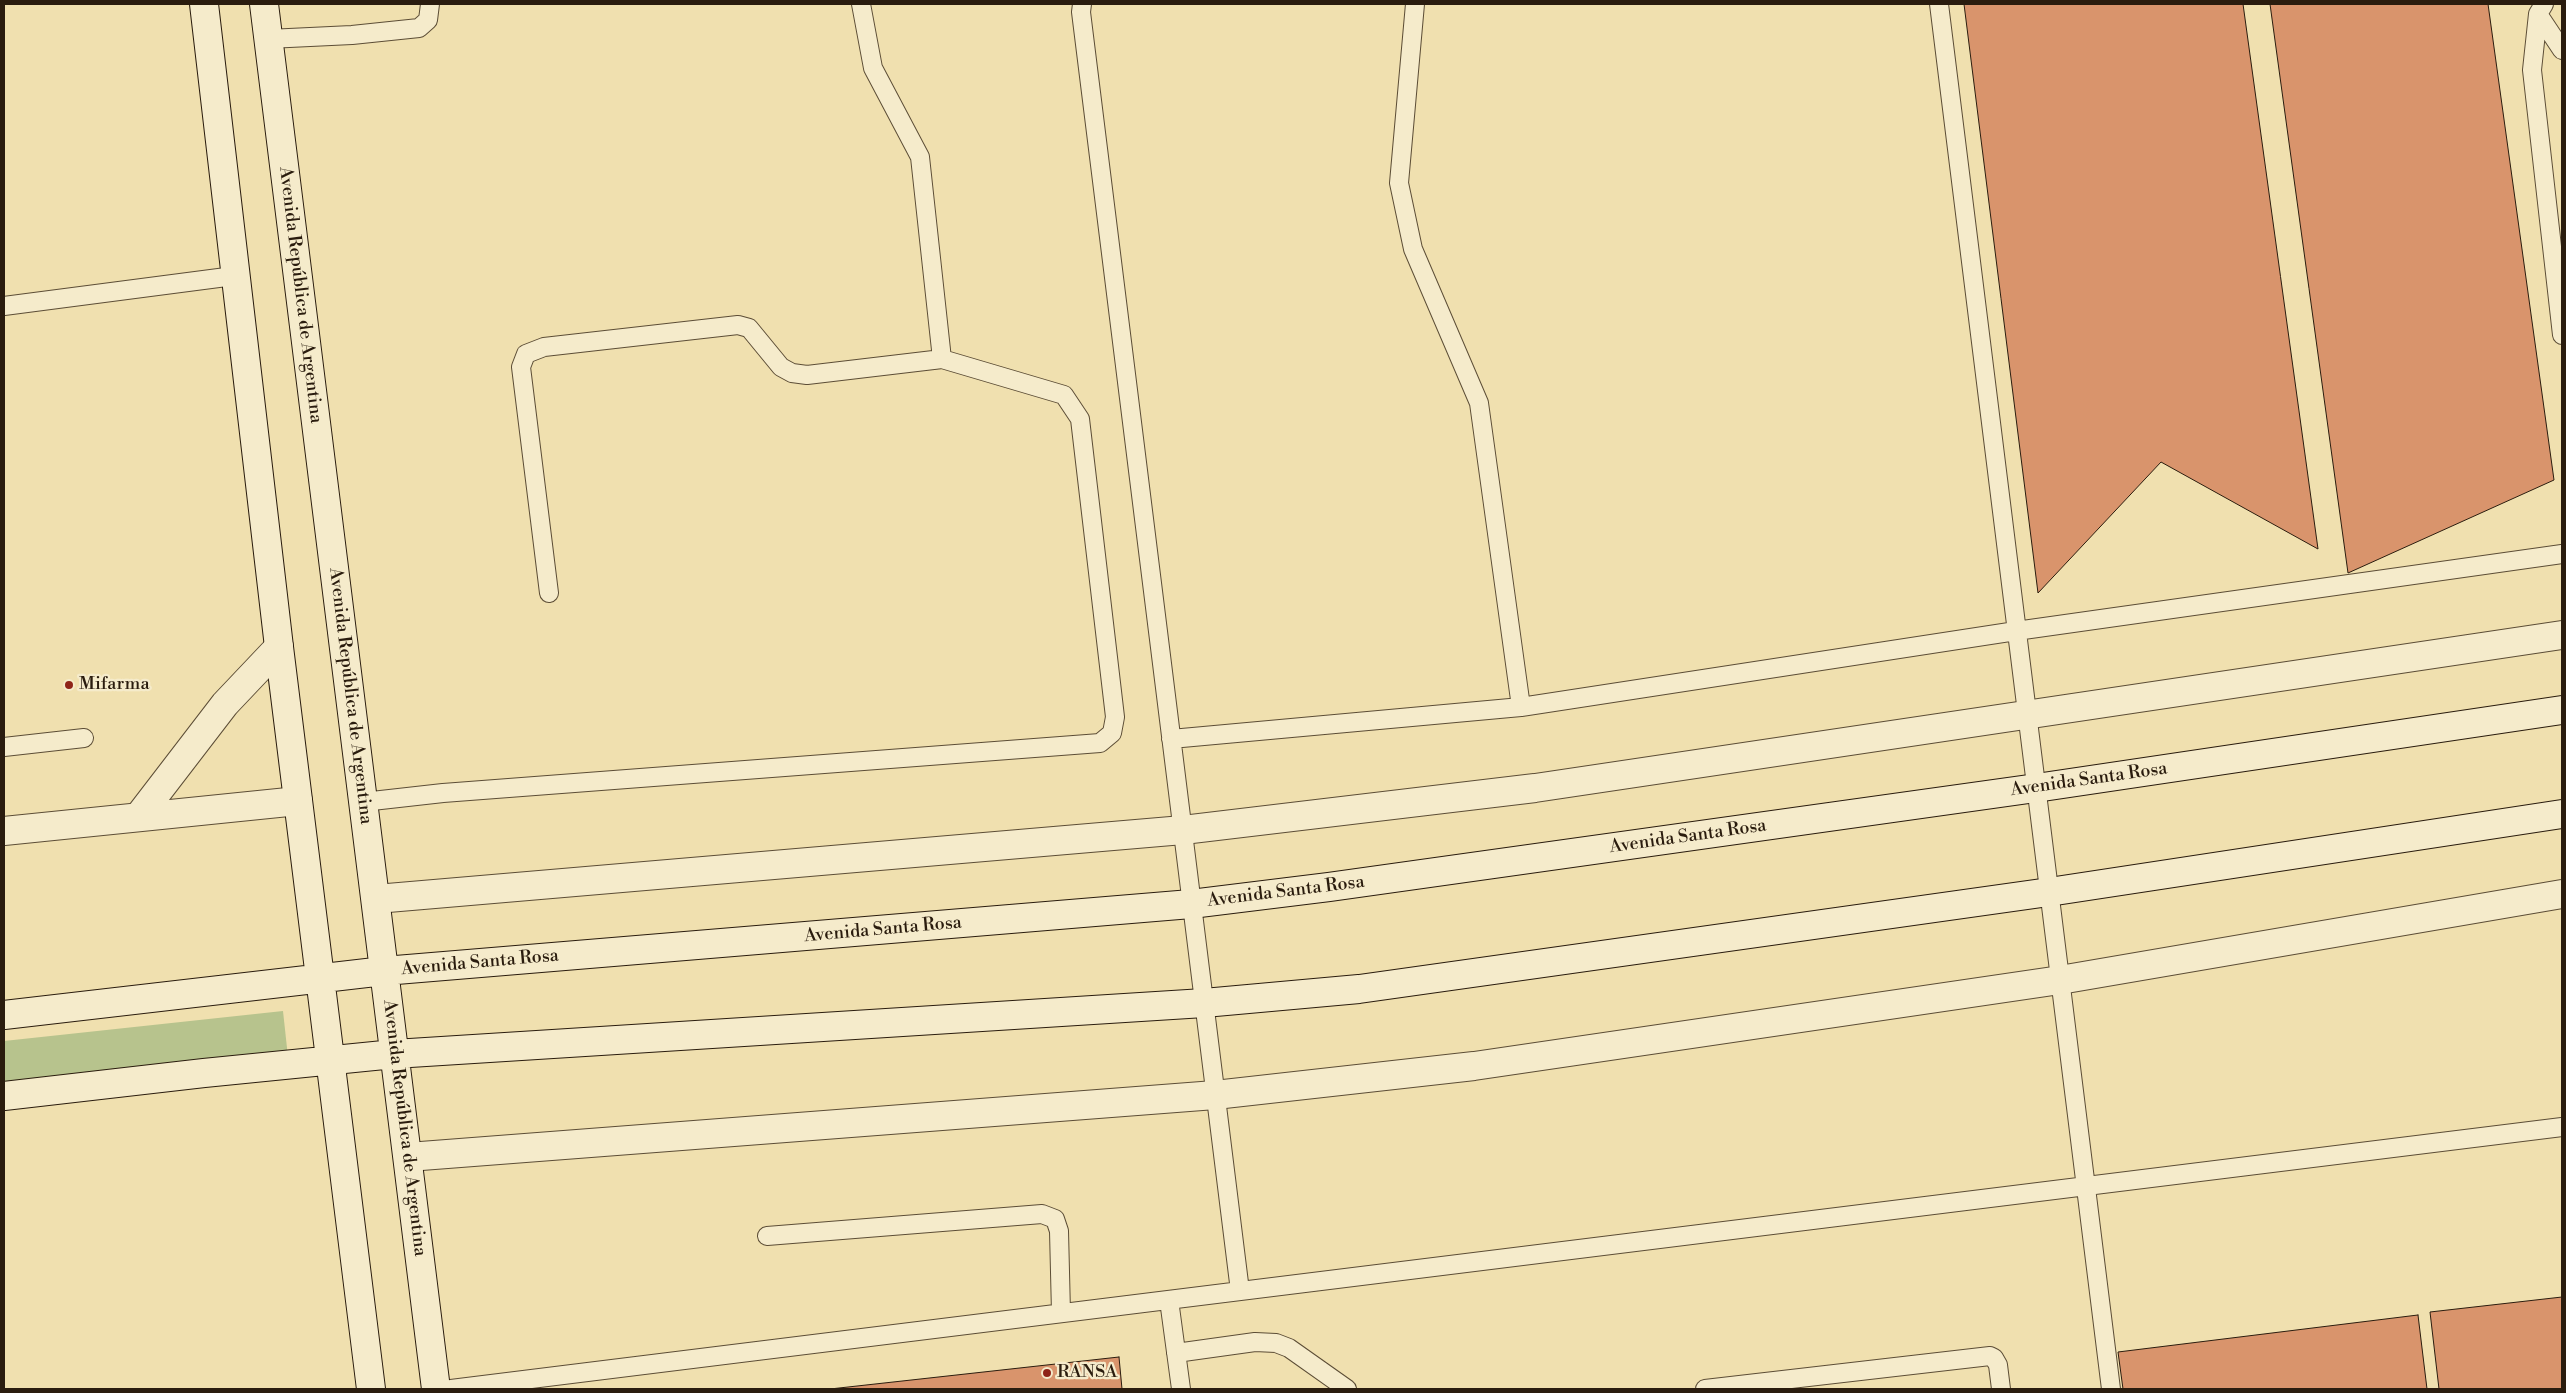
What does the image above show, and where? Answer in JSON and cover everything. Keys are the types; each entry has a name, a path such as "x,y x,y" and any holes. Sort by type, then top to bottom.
{"main road":[{"path":"204,4 234,276 371,1389"},
{"name":"Avenida República de Argentina","path":"264,4 436,1389"},
{"path":"376,899 1183,830 1535,788 2562,635"},
{"path":"139,816 226,704 279,647"},
{"name":"Avenida Santa Rosa","path":"4,1015 384,971 1192,904 1329,887 2036,788 2562,710"},
{"path":"4,831 298,800"},
{"path":"4,1096 394,1054 1204,1003 1359,988 2049,892 2562,814"},
{"path":"408,1158 1216,1095 1474,1066 2060,980 2562,894"}],"lane":[{"path":"268,39 352,35 419,28 428,20 430,4"},
{"path":"861,4 873,68 920,158 942,359"},
{"path":"1082,4 1081,12 1240,1291"},
{"path":"1415,4 1399,183 1413,249 1479,403 1521,707"},
{"path":"1939,4 2111,1389"},
{"path":"2541,9 2562,50"},
{"path":"2541,9 2532,70 2562,335"},
{"path":"4,306 234,276"},
{"path":"363,802 443,793 1100,742 1112,733 1115,717 1080,419 1064,395 942,359 807,375 792,373 780,367 749,328 738,325 544,347 526,354 521,367 549,593"},
{"path":"1171,739 1521,707 2016,631 2562,554"},
{"path":"4,747 84,738"},
{"path":"451,1389 2562,1127"},
{"path":"766,1236 1042,1214 1055,1219 1060,1231 1061,1313"},
{"path":"1169,1300 1181,1389"},
{"path":"1176,1353 1255,1342 1276,1343 1289,1348 1347,1389"},
{"path":"1705,1389 1990,1356 1994,1358 1998,1365 2000,1389"}],"green space":[{"path":"283,1011 288,1057 4,1086 4,1041"}],"building":[{"path":"1964,4 2243,4 2318,549 2161,462 2038,593"},
{"path":"2270,4 2488,4 2554,480 2348,573"},
{"path":"2562,1297 2562,1389 2439,1389 2430,1312"},
{"path":"2418,1315 2427,1389 2123,1389 2118,1352"},
{"name":"RANSA","path":"1119,1357 1122,1389 830,1389"}],"place":[{"name":"Mifarma","path":"69,685"},
{"name":"RANSA","path":"1047,1373"}]}
